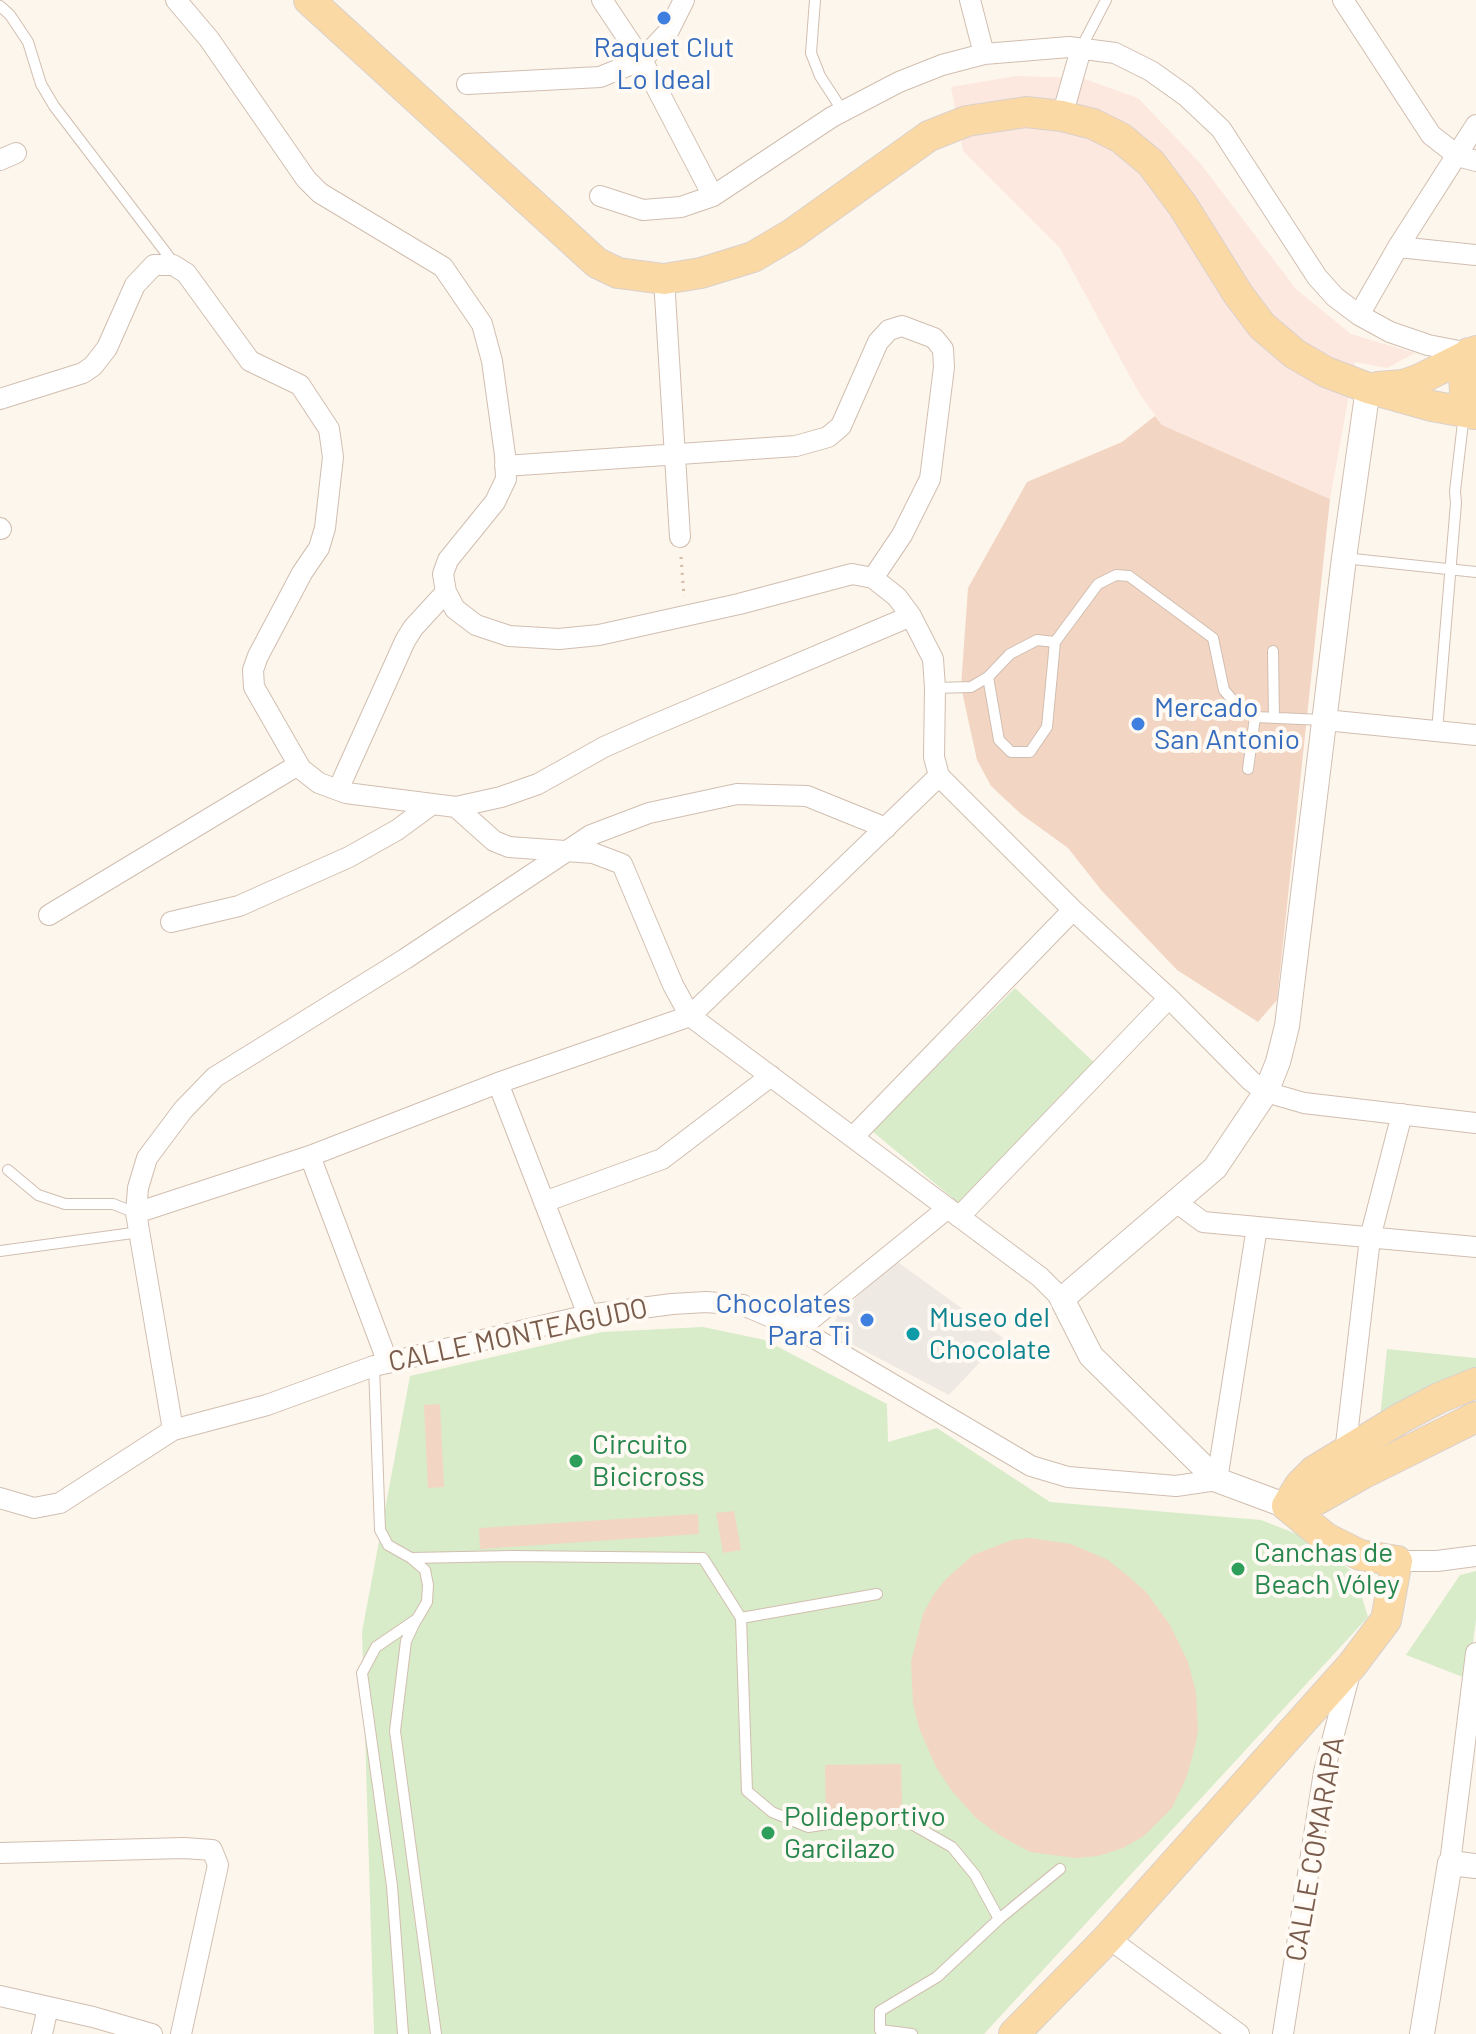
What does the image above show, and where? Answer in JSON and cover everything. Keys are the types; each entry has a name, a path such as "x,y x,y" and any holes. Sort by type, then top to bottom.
{"main road":[{"path":"309,0 597,263 618,273 664,279 701,273 753,257 792,234 929,136 967,121 1026,112 1062,116 1093,124 1121,138 1151,163 1262,326 1326,372 1368,388 1471,414 1464,374 1473,352"},
{"path":"1368,388 1403,385 1473,352"},
{"path":"1353,1464 1401,1418 1476,1383"},
{"path":"1014,2034 1108,1938 1352,1665 1386,1620 1397,1561 1360,1555 1326,1538 1287,1506 1300,1485 1314,1471 1353,1464 1476,1417"}],"street":[{"path":"176,0 209,39 306,179 320,193 443,267 455,280 482,324 489,348 506,479 495,502 448,560 443,574 446,592 455,609 476,625 509,636 559,639 599,635 685,616 852,574 873,578 897,597 911,616 933,659 934,757 939,776 1251,1081 1266,1092 1304,1103 1476,1123"},
{"path":"602,0 642,60 713,196"},
{"path":"467,84 600,77 642,60 668,32 684,0"},
{"path":"970,0 984,54"},
{"path":"1343,0 1431,135 1467,158"},
{"path":"600,196 643,210 681,207 713,196 832,117 899,82 942,65 984,54 1069,47 1115,53 1151,71 1186,96 1221,129 1317,277 1335,297 1390,332 1428,345 1473,352"},
{"path":"1062,116 1081,49"},
{"path":"1359,315 1398,247 1467,158 1476,125"},
{"path":"1398,247 1476,255"},
{"path":"0,399 83,373 93,366 107,348 135,285 154,265 173,265 186,273 250,361 300,385 329,429 333,457 331,484 319,548 302,573 253,670 254,687 298,765 319,783 338,790 456,807 501,797 538,784 604,747 911,616"},
{"path":"664,279 680,537"},
{"path":"505,466 796,446 828,437 841,426 878,342 889,330 902,326 934,338 943,349 944,367 930,479 902,535 873,578"},
{"path":"1062,1299 1215,1168 1266,1092 1278,1062 1287,1026 1368,388"},
{"path":"338,790 405,641 446,592"},
{"path":"1325,720 1476,735"},
{"path":"49,915 298,765"},
{"path":"138,1223 498,1083 690,1016 939,776"},
{"path":"173,1430 138,1223 138,1188 147,1158 183,1110 215,1077 380,975 591,835 649,813 737,794 807,796 886,828"},
{"path":"171,922 239,906 349,857 397,830 431,805"},
{"path":"456,807 494,841 509,847 593,853 622,864 673,985 690,1016 1040,1277 1062,1299 1091,1356 1217,1480 1287,1506"},
{"path":"853,1137 1073,910"},
{"path":"799,1329 954,1212 1169,998"},
{"path":"544,1202 662,1159 771,1076"},
{"path":"498,1083 588,1315"},
{"path":"1353,1464 1370,1238 1402,1114"},
{"path":"310,1156 381,1364"},
{"path":"1176,1202 1203,1222 1476,1247"},
{"path":"1217,1480 1257,1227"},
{"name":"CALLE MONTEAGUDO","path":"0,1498 34,1508 60,1503 173,1430 267,1405 381,1364 588,1315 706,1302 743,1305 799,1329 1031,1466 1068,1477 1176,1486 1217,1480"},
{"path":"1397,1561 1437,1561 1476,1556"},
{"path":"1422,2034 1450,1863 1476,1653"},
{"name":"CALLE COMARAPA","path":"1283,2034 1324,1772 1352,1665"},
{"path":"0,1853 212,1850 218,1865 181,2034"},
{"path":"1450,1863 1476,1866"},
{"path":"1108,1938 1239,2034"},
{"path":"0,1996 152,2034"},
{"path":"42,2034 48,2007"}],"lane":[{"path":"815,0 811,53 820,76 844,113"},
{"path":"1081,49 1106,0"},
{"path":"0,6 28,42 41,84 54,106 177,267"},
{"path":"1437,731 1455,491 1471,414"},
{"path":"1344,558 1476,572"},
{"path":"988,677 999,740 1011,752 1030,752 1047,727 1055,642 1098,584 1116,575 1129,576 1213,638 1224,690 1236,704 1255,717 1325,720"},
{"path":"935,688 971,687 988,677 1010,654 1023,647 1037,640 1055,642"},
{"path":"1273,651 1274,718"},
{"path":"1248,769 1255,717"},
{"path":"8,1170 38,1195 65,1204 113,1204 138,1223"},
{"path":"0,1251 138,1223"},
{"path":"381,1364 380,1530 388,1545 425,1570 428,1585 427,1602 406,1641 395,1731 436,2034"},
{"path":"411,1558 703,1558 741,1618 747,1791 772,1812 808,1827 861,1819 903,1819 952,1847 975,1875 999,1919"},
{"path":"741,1618 877,1594"},
{"path":"403,2034 392,1886 362,1673 376,1647 417,1619"},
{"path":"912,2034 880,2030 880,2011 937,1977 999,1919 1060,1869"}],"path":[{"path":"680,537 685,616"}],"shaded area":[{"path":"1016,76 1082,78 1138,98 1200,163 1296,289 1351,334 1415,353 1387,368 1355,362 1330,499 1162,425 1139,393 1060,248 963,151 951,87"},
{"name":"Chocolates Para Ti","path":"895,1260 1003,1338 949,1395 840,1338 834,1327 837,1316"}],"green space":[{"path":"1015,988 1099,1067 967,1210 872,1131"},
{"name":"Polideportivo Garcilazo","path":"703,1327 765,1340 887,1404 888,1442 937,1428 1050,1502 1261,1520 1312,1540 1355,1574 1368,1617 984,2034 374,2034 362,1632 410,1376 602,1332"},
{"path":"1387,1349 1476,1358 1476,1378 1380,1418"},
{"path":"1476,1571 1476,1620 1468,1679 1406,1655 1460,1575"}],"building":[{"name":"Mercado San Antonio","path":"1155,416 1162,425 1330,499 1277,1000 1258,1022 1177,970 1102,891 1068,848 1021,814 991,786 977,760 961,687 968,588 1027,482 1122,442"},
{"path":"440,1404 444,1487 428,1488 424,1405"},
{"path":"734,1511 741,1550 723,1553 716,1513"},
{"path":"698,1514 699,1534 480,1549 479,1528"},
{"path":"1030,1538 1071,1544 1108,1560 1146,1592 1170,1625 1188,1662 1196,1692 1198,1731 1195,1746 1187,1776 1172,1808 1144,1836 1123,1848 1098,1856 1076,1858 1030,1852 976,1818 936,1767 919,1728 913,1703 911,1662 923,1614 934,1594 973,1555 1012,1540"},
{"path":"901,1764 902,1809 862,1810 863,1828 826,1829 825,1765"}],"place":[{"name":"Raquet Clut Lo Ideal","path":"664,18"},
{"name":"Mercado San Antonio","path":"1138,724"},
{"name":"Chocolates Para Ti","path":"867,1320"},
{"name":"Museo del Chocolate","path":"913,1334"},
{"name":"Circuito Bicicross","path":"576,1461"},
{"name":"Canchas de Beach Vóley","path":"1238,1569"},
{"name":"Polideportivo Garcilazo","path":"768,1833"}]}
